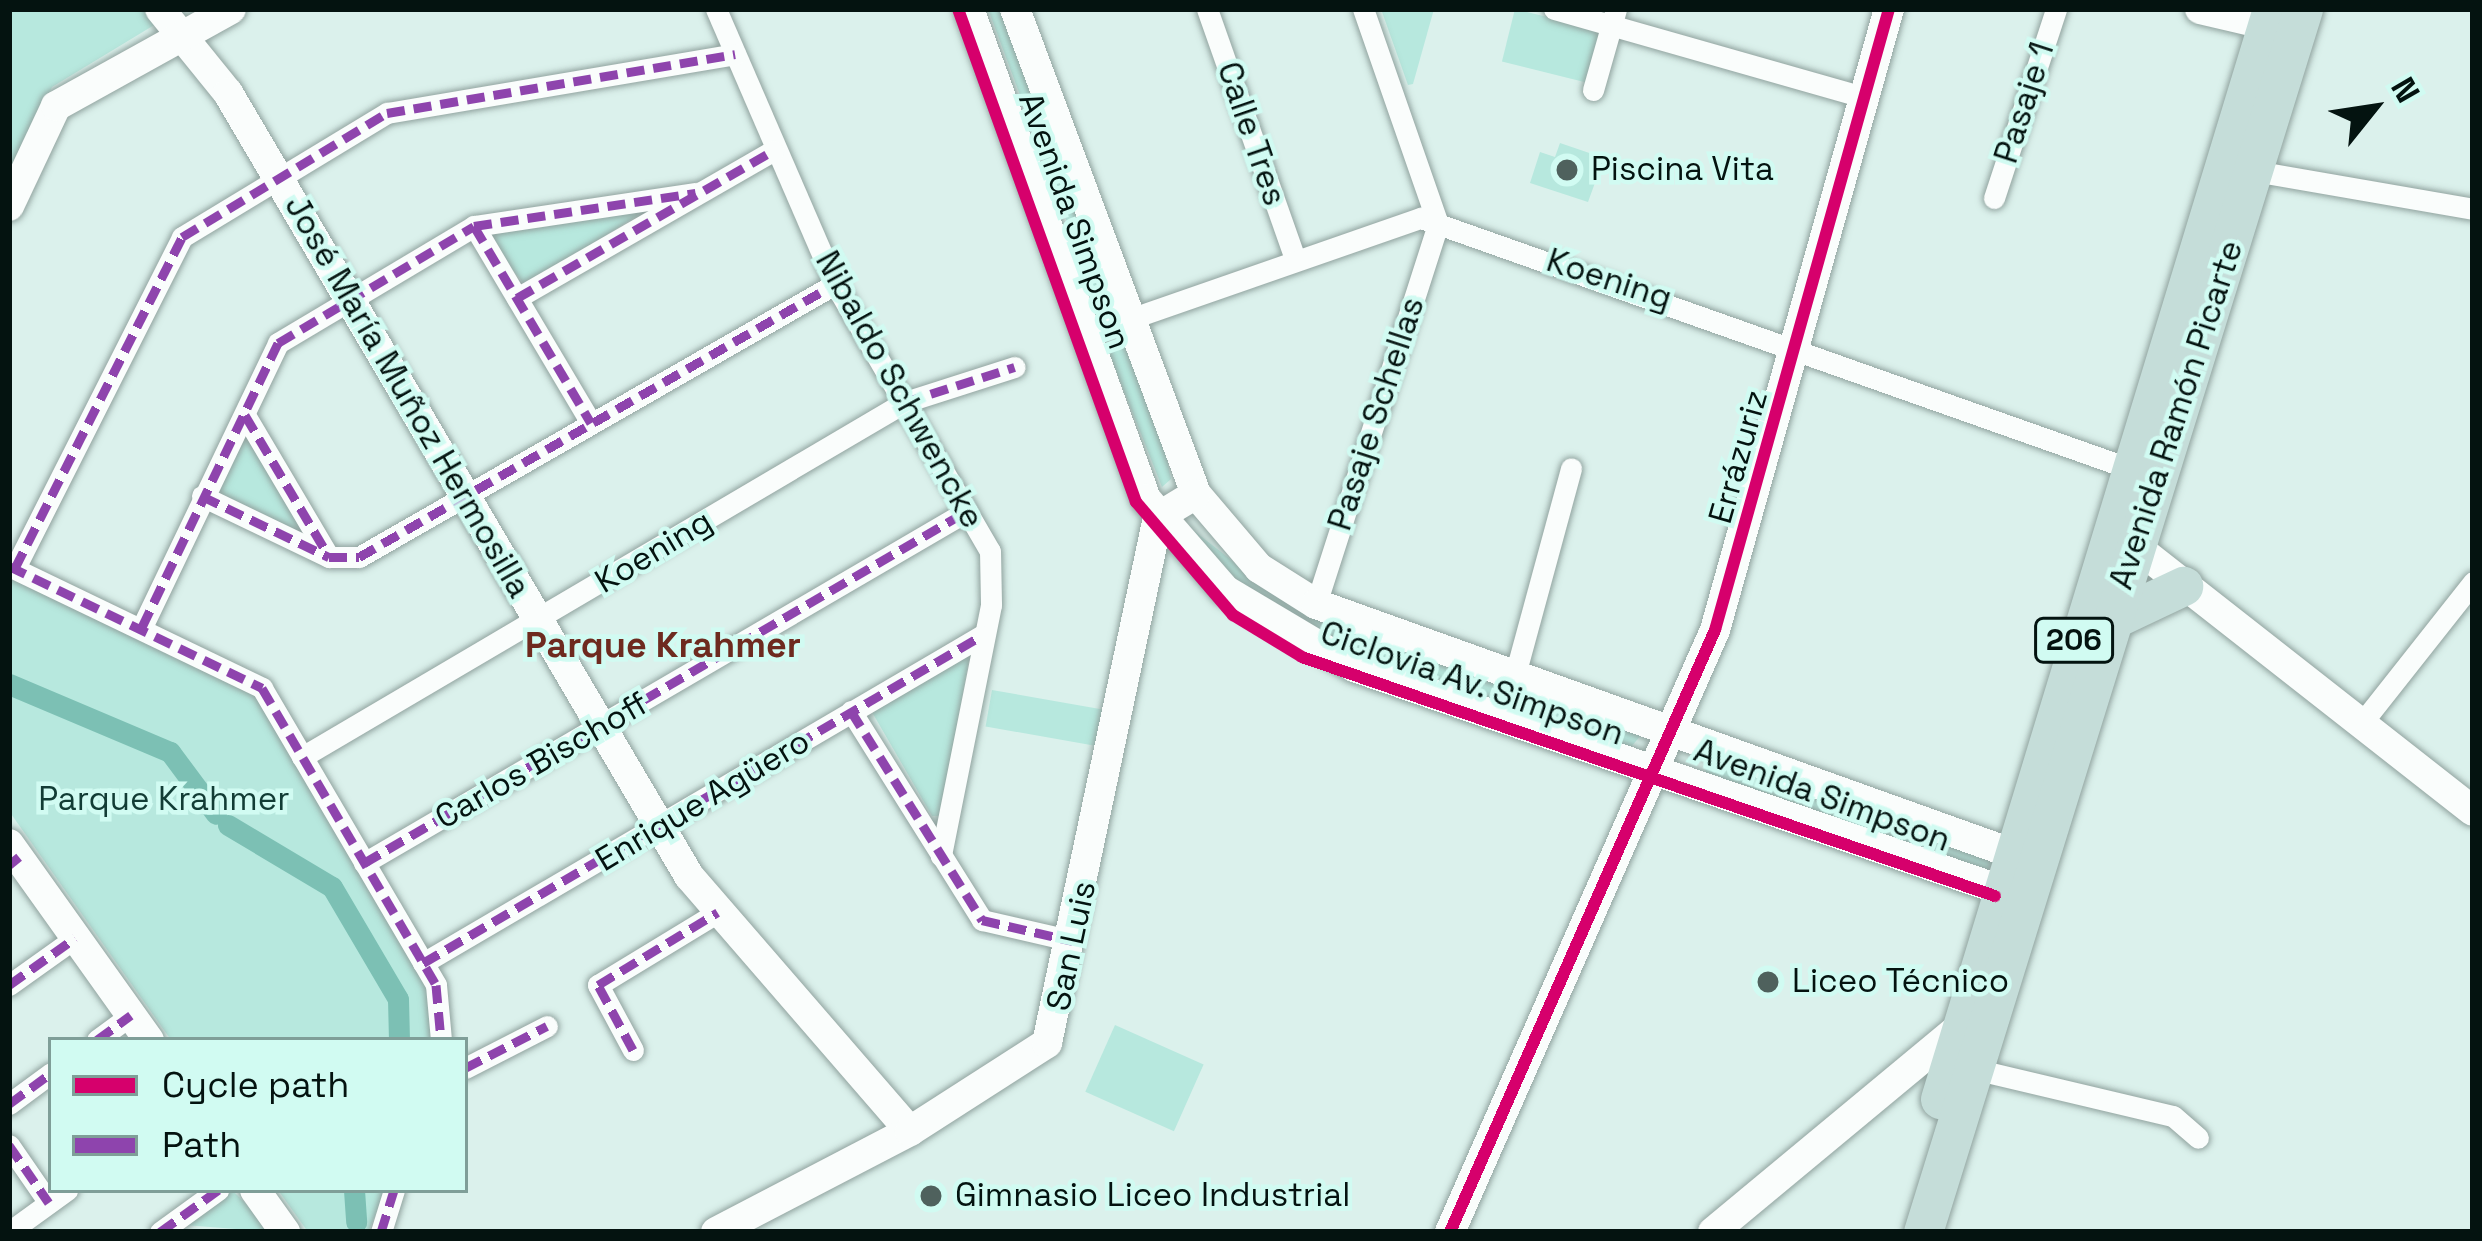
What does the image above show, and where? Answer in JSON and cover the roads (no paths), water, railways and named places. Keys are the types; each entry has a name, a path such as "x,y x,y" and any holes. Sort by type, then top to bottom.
{"highway":[{"name":"Avenida Ramón Picarte","path":"1923,1232 2024,924 2111,620 2254,171 2281,14"},
{"name":"Avenida Ramón Picarte","path":"1907,1232 2004,871 2128,468 2281,14"},
{"path":"2128,468 2135,546"},
{"path":"2111,620 2183,586"},
{"path":"2004,871 2025,877 2024,924"}],"main road":[{"name":"José María Muñoz Hermosilla","path":"160,9 278,176 660,827 718,912 910,1131"},
{"path":"9,206 56,106 231,9"},
{"name":"Avenida Simpson","path":"968,9 1158,517 1225,590 1327,656 2004,871"},
{"name":"Avenida Simpson","path":"1015,9 1196,494 1242,553 1316,604 1680,726 2004,871"},
{"name":"Errázuriz","path":"1450,1232 1680,726 1798,343 1889,9"},
{"path":"2200,9 2281,14"},
{"path":"1158,517 1196,494"},
{"name":"San Luis","path":"716,1232 910,1131 1047,1043 1073,941 1158,517"},
{"path":"2135,546 2469,804"},
{"path":"12,855 140,1028"},
{"path":"1713,1232 1960,1026"},
{"path":"257,1193 285,1232"}],"street":[{"name":"Nibaldo Schwencke","path":"716,9 773,151 835,284 967,511 994,571 941,856"},
{"name":"Calle Tres","path":"1207,9 1295,259"},
{"path":"1363,9 1438,224"},
{"path":"1554,9 1613,18 1863,97"},
{"name":"Pasaje 1","path":"1994,198 2056,9"},
{"path":"1593,90 1613,18"},
{"path":"441,1037 440,997 423,963 262,688 12,567 166,252 278,176 387,113 735,53"},
{"path":"517,298 773,151"},
{"path":"2254,171 2473,209"},
{"path":"142,627 278,343 348,297 474,226 696,193"},
{"name":"Koening","path":"1087,334 1421,218 1798,343 2128,468"},
{"name":"Pasaje Schellas","path":"1316,604 1438,224"},
{"path":"474,226 591,423"},
{"path":"202,496 329,556 359,557 835,284"},
{"name":"Koening","path":"302,757 905,402 1015,367"},
{"path":"245,416 329,556"},
{"path":"1516,671 1570,468"},
{"name":"Carlos Bischoff","path":"364,863 600,730 967,511"},
{"path":"2361,724 2473,582"},
{"name":"Enrique Agüero","path":"423,963 981,635"},
{"path":"851,712 982,920 1073,941"},
{"path":"633,1050 598,986 718,912"},
{"path":"9,985 75,938"},
{"path":"468,1066 547,1026"},
{"path":"108,1037 140,1028"},
{"path":"1974,1069 2173,1116 2198,1138"},
{"path":"9,1104 48,1075"},
{"path":"9,1145 48,1186"},
{"path":"160,1232 214,1193"},
{"path":"381,1232 393,1193"},
{"path":"9,1232 58,1197"}],"waterway":[{"path":"9,684 170,752 216,814"},
{"path":"228,825 332,887 398,999 399,1037"},
{"path":"354,1193 356,1222"}],"place":[{"name":"Piscina Vita","path":"1567,170"},
{"name":"Liceo Técnico","path":"1768,982"},
{"name":"Gimnasio Liceo Industrial","path":"931,1196"}],"district":[{"name":"Parque Krahmer","path":"663,646"}]}
